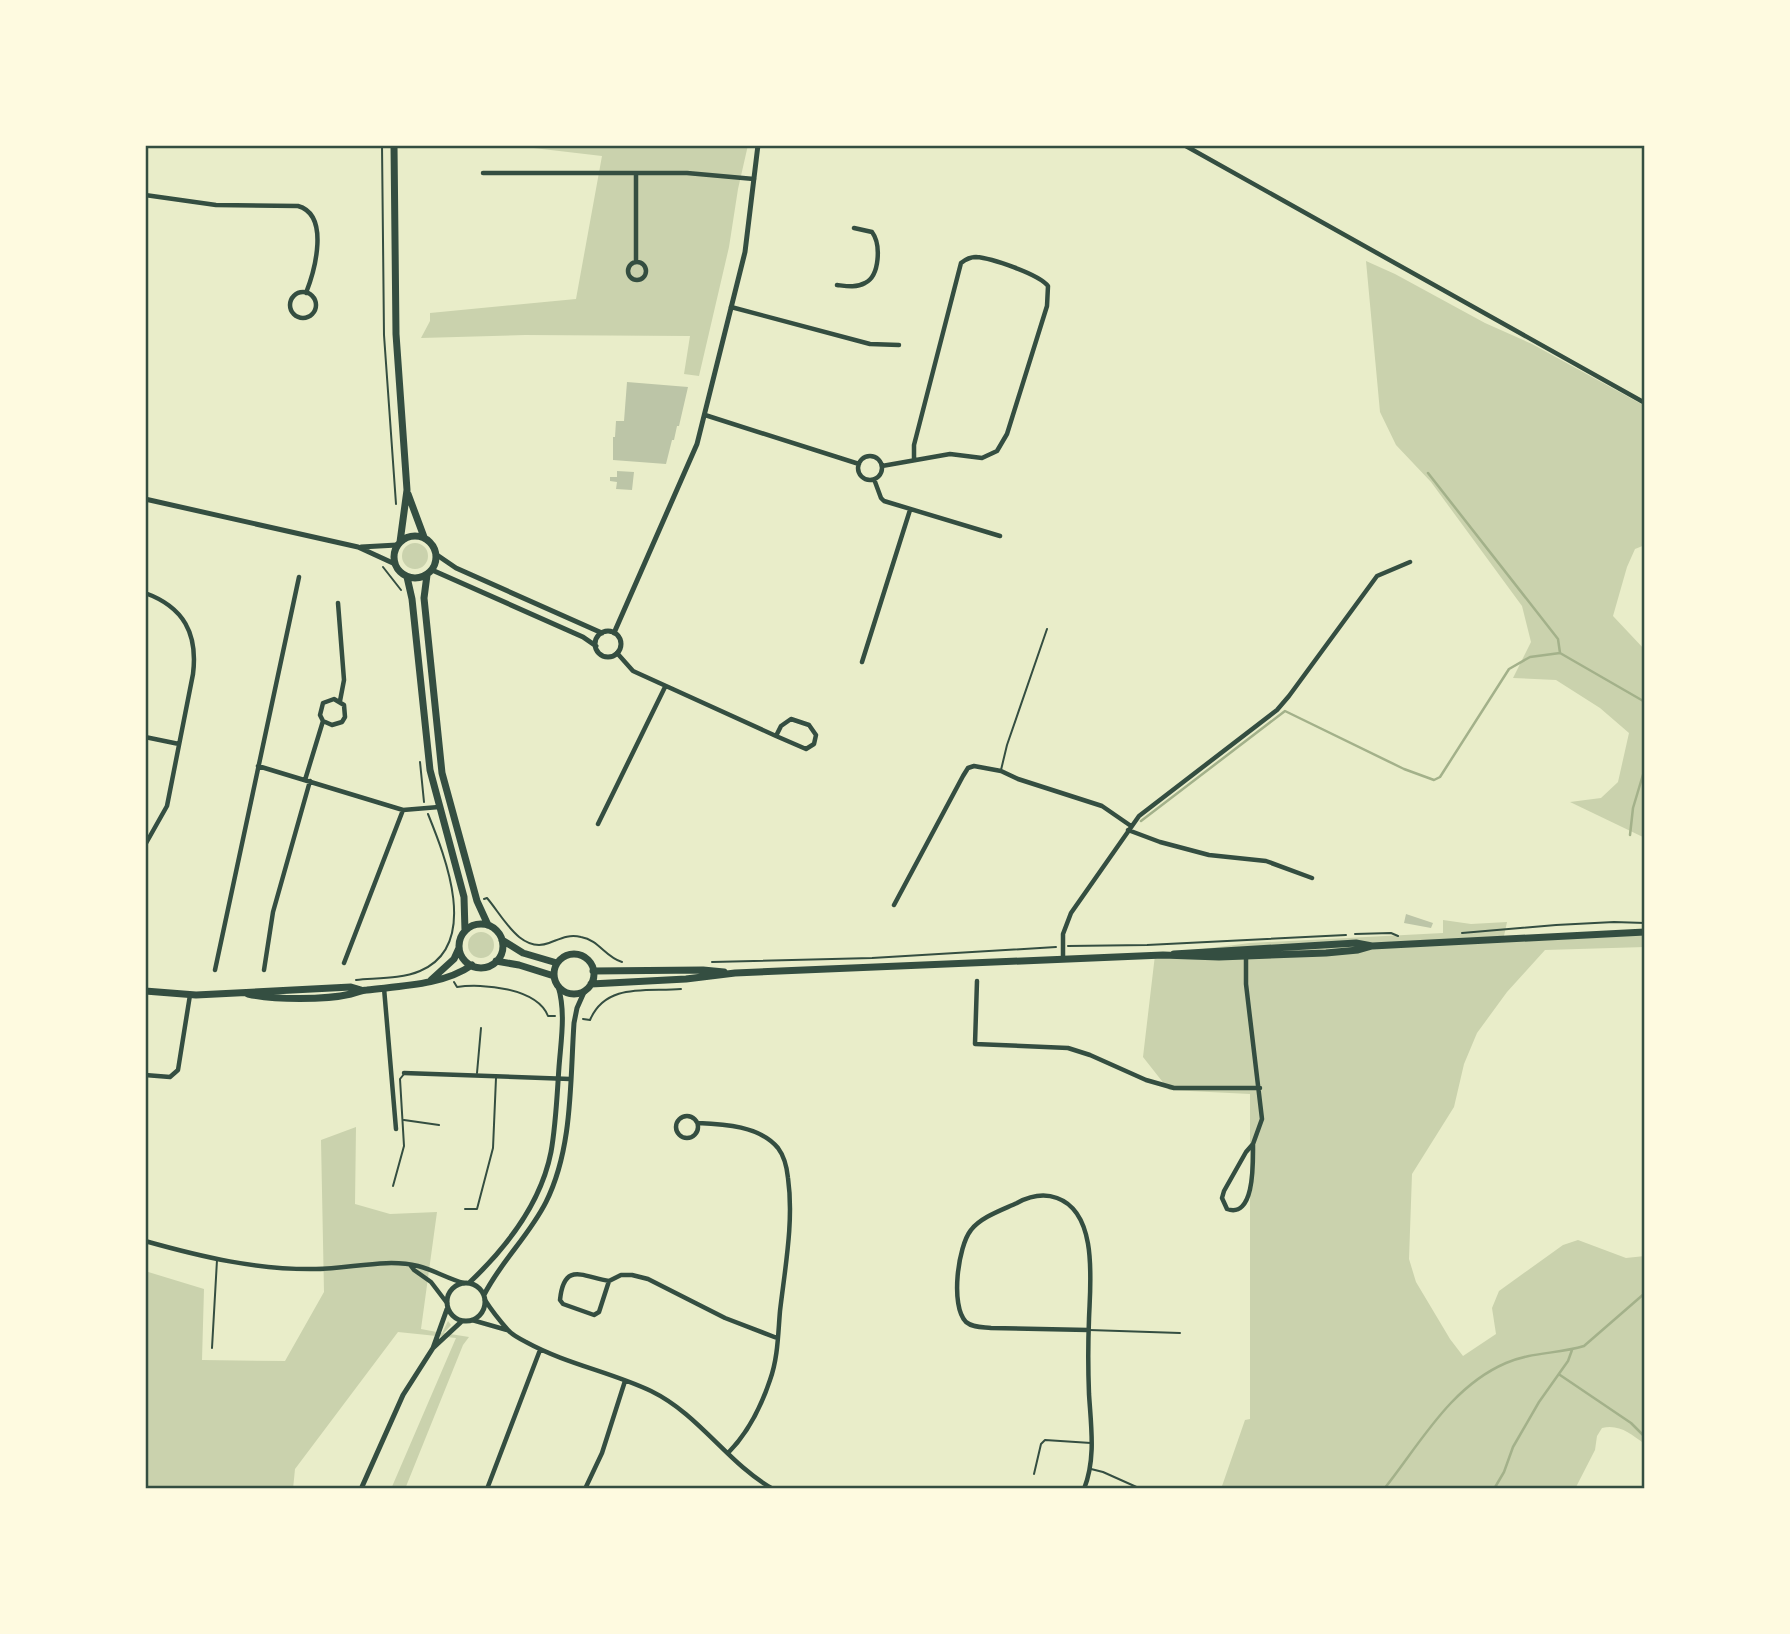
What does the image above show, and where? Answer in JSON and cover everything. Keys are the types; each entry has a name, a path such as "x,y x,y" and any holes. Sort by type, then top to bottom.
{"main road":[{"path":"394,145 396,334 407,490 399,543 394,555 395,564 407,577 412,599 426,743 439,807 464,897 465,930 459,948 454,959 430,980"},
{"path":"145,991 190,995 351,987 363,990 384,989 450,976 472,965 487,966 496,961 502,951 502,940 497,931 488,925 477,901 442,773 424,598 429,572 437,555 433,544 424,537 407,490"},
{"path":"399,543 411,536 424,537"},
{"path":"407,577 414,578 429,572"},
{"path":"465,930 476,925 488,925"},
{"path":"588,987 593,971 587,960 579,955 567,956 557,963 554,976 558,986 572,994 588,987 735,973 1063,959 1326,953 1372,946 1645,932"},
{"path":"502,940 523,953 557,963"},
{"path":"459,948 461,955 472,965"},
{"path":"496,961 554,976"},
{"path":"593,971 703,970 735,973"}],"street":[{"path":"614,633 693,456 746,245 758,145"},
{"path":"1184,145 1645,403"},
{"path":"483,173 698,174 754,179"},
{"path":"636,173 636,262"},
{"path":"145,195 204,204 298,206 308,210 315,219 316,248 315,265 306,293"},
{"path":"837,285 858,286 867,282 873,274 878,252 877,238 872,232 854,228"},
{"path":"882,466 950,454 982,458 997,452 1007,434 1047,306 1048,286 1039,277 979,257 961,262 914,445 914,460"},
{"path":"636,262 642,263 646,270 643,278 632,278 628,270 636,262"},
{"path":"298,293 306,293 315,301 315,309 310,316 297,317 291,311 290,303 298,293"},
{"path":"732,307 870,344 899,345"},
{"path":"705,415 859,464"},
{"path":"871,456 878,459 882,466 879,475 874,479 862,476 859,464 863,458 871,456"},
{"path":"874,479 881,498 910,510 1000,536"},
{"path":"145,499 358,547 395,564"},
{"path":"862,662 910,510"},
{"path":"358,547 399,543"},
{"path":"437,555 456,568 602,633 614,633"},
{"path":"1063,959 1063,934 1070,913 1130,828 1153,804 1277,710 1377,576 1410,562"},
{"path":"429,572 583,637 596,646 602,655 617,653 621,642 614,633"},
{"path":"215,970 299,577"},
{"path":"145,593 157,597 175,609 186,623 195,651 193,674 167,806 145,845"},
{"path":"338,603 344,688 340,701 346,711 342,722 332,725 323,721 320,715 323,703 328,700 340,701"},
{"path":"596,646 597,638 602,633"},
{"path":"617,653 633,671 665,687 776,736 806,749 814,744 816,735 809,725 791,719 781,726 776,736"},
{"path":"598,824 665,687"},
{"path":"264,971 273,912 323,721"},
{"path":"145,737 179,744"},
{"path":"258,766 402,810 439,807"},
{"path":"894,905 968,768 974,766 1001,771 1102,806 1130,828 1160,842 1209,855 1266,861 1312,878"},
{"path":"344,963 402,810"},
{"path":"1245,953 1246,984 1262,1119 1253,1144 1253,1170 1246,1202 1239,1210 1233,1211 1223,1204 1224,1191 1253,1144"},
{"path":"977,981 975,1044 1068,1048 1146,1080 1174,1088 1260,1088"},
{"path":"361,1489 403,1395 433,1348 451,1290 467,1283 486,1266 516,1228 537,1194 550,1155 558,1078 562,1007 558,986"},
{"path":"472,1320 484,1310 485,1298 494,1275 525,1237 548,1199 563,1148 577,1007 588,987"},
{"path":"384,989 396,1129"},
{"path":"145,1075 170,1077 178,1070 190,995"},
{"path":"404,1073 570,1079"},
{"path":"698,1123 698,1133 690,1138 681,1137 677,1133 677,1122 681,1118 691,1116 698,1123 719,1124 761,1135 777,1147 788,1178 789,1220 771,1377 751,1424 728,1453"},
{"path":"1084,1489 1090,1469 1092,1443 1088,1330 1091,1280 1089,1249 1084,1228 1071,1208 1054,1197 1032,1196 980,1222 971,1230 961,1256 958,1278 958,1302 961,1315 967,1323 991,1328 1088,1330"},
{"path":"145,1241 217,1261 255,1266 315,1269 385,1264 417,1266 478,1287 507,1330"},
{"path":"411,1266 431,1282 453,1317 507,1330 540,1350 651,1391 696,1421 728,1453 773,1489"},
{"path":"609,1281 599,1312 594,1315 563,1304 560,1300 566,1279 572,1274 580,1273 609,1281 621,1275 632,1275 648,1279 725,1318 777,1338"},
{"path":"433,1348 462,1321"},
{"path":"487,1489 540,1350"},
{"path":"586,1489 602,1453 625,1381"}],"lane":[{"path":"1001,771 1007,745 1047,629"},
{"path":"477,1074 481,1028"},
{"path":"393,1186 404,1152 400,1079 404,1073"},
{"path":"465,1209 477,1209 488,1172 493,1148 496,1077"},
{"path":"402,1120 439,1125"},
{"path":"212,1348 217,1261"},
{"path":"1088,1330 1180,1333"},
{"path":"1034,1474 1041,1444 1045,1440 1092,1443"},
{"path":"1090,1469 1141,1489"}],"path":[{"path":"382,145 384,335 396,512"},
{"path":"487,898 503,920 528,943 543,945 564,937 581,937 597,944 612,958 627,962"},
{"path":"436,960 452,932 455,906"},
{"path":"1461,933 1567,924 1645,923"},
{"path":"713,962 872,958 1063,946 1147,945 1382,933 1399,937"},
{"path":"457,987 483,985 511,990 536,1002 548,1016 556,1016"},
{"path":"582,1019 590,1020 601,1002 615,993 681,989"}],"green space":[{"path":"507,145 748,145 729,247 699,376 684,374 690,336 525,335 421,338 430,321 430,313 576,299 602,156"},
{"path":"1366,261 1485,323 1532,344 1645,406 1645,545 1635,549 1613,616 1645,650 1645,838 1570,802 1601,798 1618,782 1629,733 1600,708 1556,680 1513,678 1531,642 1522,606 1431,482 1396,445 1380,412"},
{"path":"415,543 424,547 428,556 424,565 415,569 406,565 402,556 406,547"},
{"path":"1443,920 1471,924 1507,922 1504,936 1645,931 1645,947 1545,950 1507,992 1477,1033 1464,1064 1454,1107 1412,1174 1409,1259 1416,1282 1463,1356 1496,1334 1492,1308 1499,1291 1563,1245 1578,1240 1626,1258 1645,1256 1645,1444 1620,1429 1602,1428 1597,1436 1595,1450 1575,1489 1221,1489 1245,1420 1250,1419 1250,1094 1169,1090 1143,1057 1155,955 1250,943 1443,933"},
{"path":"481,932 490,936 494,945 490,954 481,958 472,954 468,945 472,936"},
{"path":"356,1127 355,1204 390,1214 437,1212 421,1329 442,1333 448,1321 451,1325 444,1333 469,1337 463,1345 405,1489 391,1489 456,1338 398,1332 295,1469 293,1489 145,1489 145,1271 204,1289 202,1360 285,1361 324,1292 321,1140"}],"building":[{"path":"627,382 688,387 666,464 613,460 613,437 616,421 624,421"},
{"path":"617,471 634,472 632,490 616,489 617,482 610,481 610,477 617,477"},
{"path":"1406,914 1433,923 1431,928 1404,923"}],"waterway":[{"path":"1428,473 1558,639 1560,653"},
{"path":"1141,821 1285,711 1404,769 1434,780 1440,777 1509,669 1530,657 1560,653 1645,702"},
{"path":"1630,835 1633,808 1645,768"},
{"path":"1384,1489 1438,1418 1468,1386 1486,1373 1515,1359 1584,1346 1645,1293"},
{"path":"1494,1489 1504,1472 1513,1447 1539,1402 1568,1361 1572,1350"},
{"path":"1560,1375 1631,1423 1645,1437"}]}
